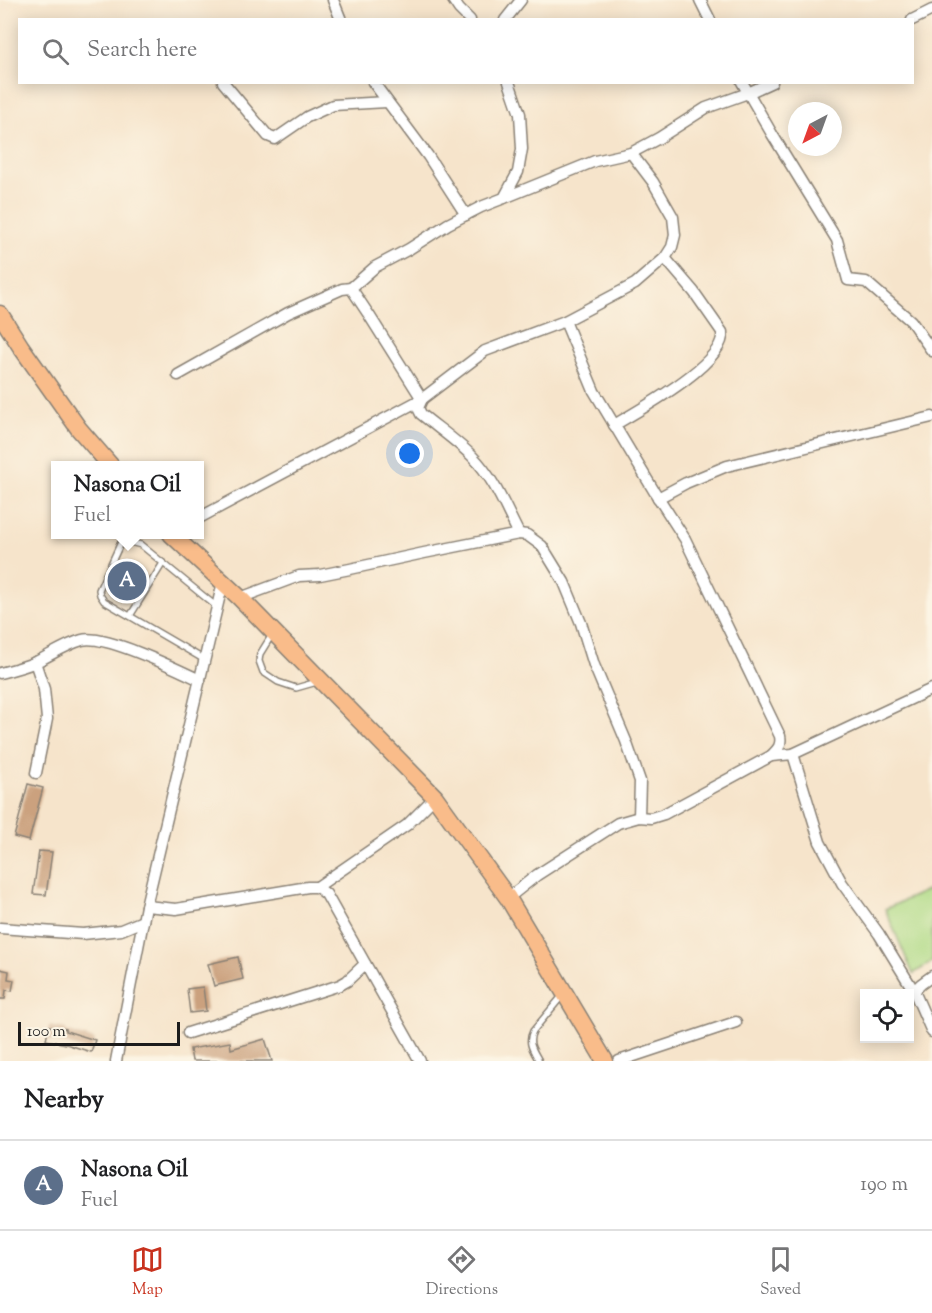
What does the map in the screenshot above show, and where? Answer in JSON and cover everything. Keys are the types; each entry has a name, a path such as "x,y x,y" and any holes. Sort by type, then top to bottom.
{"main road":[{"path":"0,314 79,429 107,461"},
{"path":"176,539 240,598 435,797 508,898 605,1061"}],"street":[{"path":"333,0 340,18"},
{"path":"453,0 468,18"},
{"path":"507,18 521,0"},
{"path":"700,0 709,18"},
{"path":"914,19 932,10"},
{"path":"225,84 268,136 274,139 307,117 333,105 387,102"},
{"path":"374,84 428,156 466,215"},
{"path":"504,198 518,172 522,149 520,114 510,84"},
{"path":"743,84 837,240 848,280 866,282 911,321 932,351"},
{"path":"178,375 288,313 351,288 375,267 481,207 595,161 631,153 706,108 768,84"},
{"path":"204,515 422,399 485,351 565,321 635,284 665,258 672,247 675,235 673,217 653,182 631,153"},
{"path":"614,425 674,390 716,351 723,339 722,332 694,292 665,258"},
{"path":"351,288 422,399"},
{"path":"508,898 537,875 618,823 639,817 651,818 664,814 771,756 781,741 685,539 594,391 565,321"},
{"path":"422,399 418,408 421,414 472,456 484,470 495,486 519,534"},
{"path":"658,498 686,483 727,466 932,417"},
{"path":"240,598 299,576 320,575 519,534 527,535 542,546 564,582 581,623 594,665 640,781 639,817"},
{"path":"116,1061 146,906 223,582"},
{"path":"0,673 35,662 63,647 85,640 102,641 200,680"},
{"path":"35,662 44,689 47,719 36,773"},
{"path":"771,756 793,754 932,688"},
{"path":"793,754 820,842 842,883 879,934 913,989"},
{"path":"146,906 176,909 317,887 407,825 435,797"},
{"path":"317,887 326,894 420,1061"},
{"path":"0,928 83,934 121,930 143,921"},
{"path":"188,1033 340,985 365,964"},
{"path":"932,976 914,991 932,1032"},
{"path":"619,1061 736,1022"}],"lane":[{"path":"122,539 99,590 104,601 205,660"},
{"path":"128,539 141,545 217,607"},
{"path":"130,616 163,563"},
{"path":"273,632 260,654 259,661 263,672 278,682 296,688 322,681"},
{"path":"539,1061 530,1044 532,1031 564,993"}],"green space":[{"path":"932,888 932,962 913,974 885,909"}],"building":[{"path":"28,784 43,788 29,841 14,837"},
{"path":"39,851 52,852 46,895 33,894"},
{"path":"238,957 243,979 214,986 208,964"},
{"path":"0,969 9,971 8,979 14,980 12,991 6,990 5,999 0,999"},
{"path":"203,987 206,1011 190,1013 187,989"},
{"path":"49,1026 66,1029 66,1031 95,1040 91,1052 46,1040"},
{"path":"265,1039 272,1061 192,1061 190,1049 230,1042 231,1049"}],"place":[{"name":"Nasona Oil","path":"127,581"}]}
